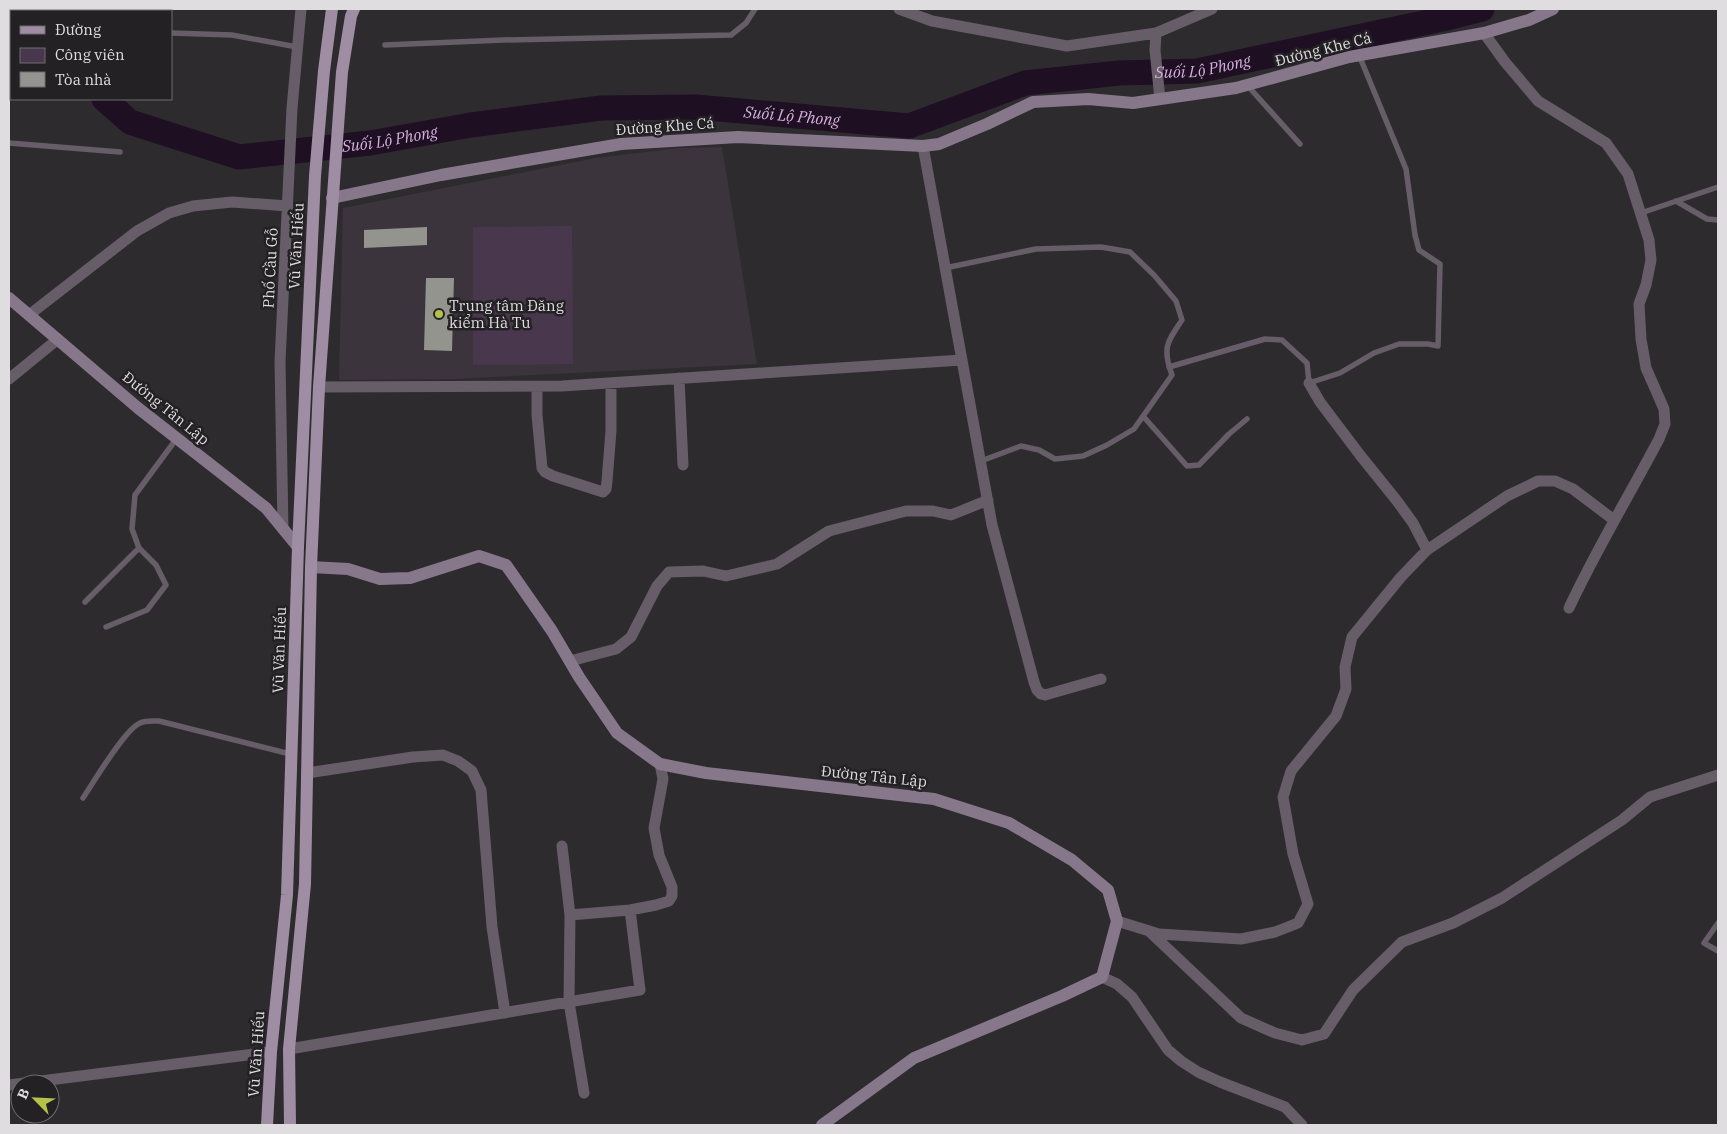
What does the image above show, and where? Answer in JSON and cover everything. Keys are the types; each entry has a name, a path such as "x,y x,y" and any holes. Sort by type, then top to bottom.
{"main road":[{"name":"Vũ Văn Hiếu","path":"267,1125 271,1052 287,895 298,547 315,176 324,71 332,9"},
{"name":"Vũ Văn Hiếu","path":"290,1125 289,1049 305,884 310,567 319,387 342,72 351,16 354,9"}],"street":[{"name":"Phố Cầu Gỗ","path":"283,529 280,362 292,108 301,9"},
{"path":"899,9 932,21 1067,46 1156,33 1212,9"},
{"name":"Đường Khe Cá","path":"332,198 441,175 622,144 738,137 923,146 939,144 1033,102 1088,99 1133,103 1236,88 1359,55 1484,33 1529,20 1553,9"},
{"path":"1156,33 1154,50 1160,99"},
{"path":"1484,33 1505,62 1538,101 1606,143 1628,174 1649,240 1651,260 1640,304 1641,339 1646,368 1664,409 1664,424 1659,440 1614,520 1602,546 1589,566 1569,608"},
{"path":"923,146 992,525 1037,690 1045,695 1100,680"},
{"path":"30,315 136,231 169,213 193,206 232,202 288,206"},
{"name":"Đường Tân Lập","path":"9,298 138,408 266,508 298,547"},
{"path":"9,380 58,339"},
{"path":"319,387 536,387 962,360"},
{"path":"679,378 683,465"},
{"path":"536,387 542,468 553,476 603,492 606,489 607,482 611,430 611,383"},
{"path":"1309,383 1320,402 1360,456 1397,500 1413,523 1427,550"},
{"path":"822,1125 914,1058 1062,996 1102,977 1117,921 1159,934 1241,939 1275,932 1298,923 1308,904 1293,854 1283,797 1291,771 1336,716 1346,689 1345,667 1352,637 1401,577 1427,550 1507,496 1538,481 1555,481 1573,489 1614,520"},
{"path":"570,661 616,649 631,637 656,586 669,572 703,571 726,576 777,564 829,531 906,511 933,511 952,515 988,500"},
{"name":"Đường Tân Lập","path":"310,567 348,569 380,579 410,578 479,556 506,565 552,631 617,733 660,764 706,774 934,799 1010,823 1072,860 1108,890 1117,921"},
{"path":"307,773 413,757 443,755 458,761 472,771 481,790 492,927 505,1012"},
{"path":"570,916 630,910 662,904 669,901 672,896 672,887 659,855 654,835 654,820 663,779 660,764"},
{"path":"1148,931 1241,1018 1274,1033 1302,1040 1324,1034 1353,990 1402,942 1453,923 1511,893 1622,820 1650,797 1718,775"},
{"path":"562,846 570,916 569,1002 584,1093"},
{"path":"289,1049 640,990 630,910"},
{"path":"1102,977 1117,984 1132,997 1168,1050 1181,1061 1198,1072 1220,1082 1285,1107 1302,1125"},
{"path":"9,1085 271,1052"}],"lane":[{"path":"385,45 503,40 730,35 746,23 755,9"},
{"path":"172,33 232,35 297,47"},
{"path":"1169,367 1265,339 1282,340 1307,363 1309,383 1340,373 1374,353 1399,344 1438,346 1440,264 1419,250 1406,169 1359,55"},
{"path":"1247,85 1300,144"},
{"path":"9,144 120,152"},
{"path":"1641,213 1718,187"},
{"path":"1676,201 1707,219 1718,220"},
{"path":"945,268 1036,249 1101,247 1130,252 1154,275 1176,301 1182,320 1168,341 1166,359 1172,375 1134,428 1107,445 1082,456 1056,459 1038,450 1021,446 980,461"},
{"path":"1143,416 1187,466 1199,464 1247,419"},
{"path":"106,627 146,610 166,585 156,565 140,548 132,529 135,495 177,438"},
{"path":"85,602 140,548"},
{"path":"83,798 128,732 138,723 159,722 292,754"},
{"path":"1718,923 1704,942 1718,951"}],"shaded area":[{"path":"722,147 757,364 454,379 339,380 343,208 596,158 679,148"}],"green space":[{"path":"572,226 573,364 473,365 473,227"}],"building":[{"path":"427,227 427,245 364,248 364,230"},
{"name":"Trung tâm Đăng kiểm Hà Tu","path":"426,278 454,278 452,351 424,350"}],"waterway":[{"name":"Suối Lộ Phong","path":"105,100 130,122 239,157 370,143 471,125 601,108 696,107 909,126 1025,83 1119,73 1197,71 1482,9"}],"place":[{"name":"Trung tâm Đăng kiểm Hà Tu","path":"439,314"}]}
